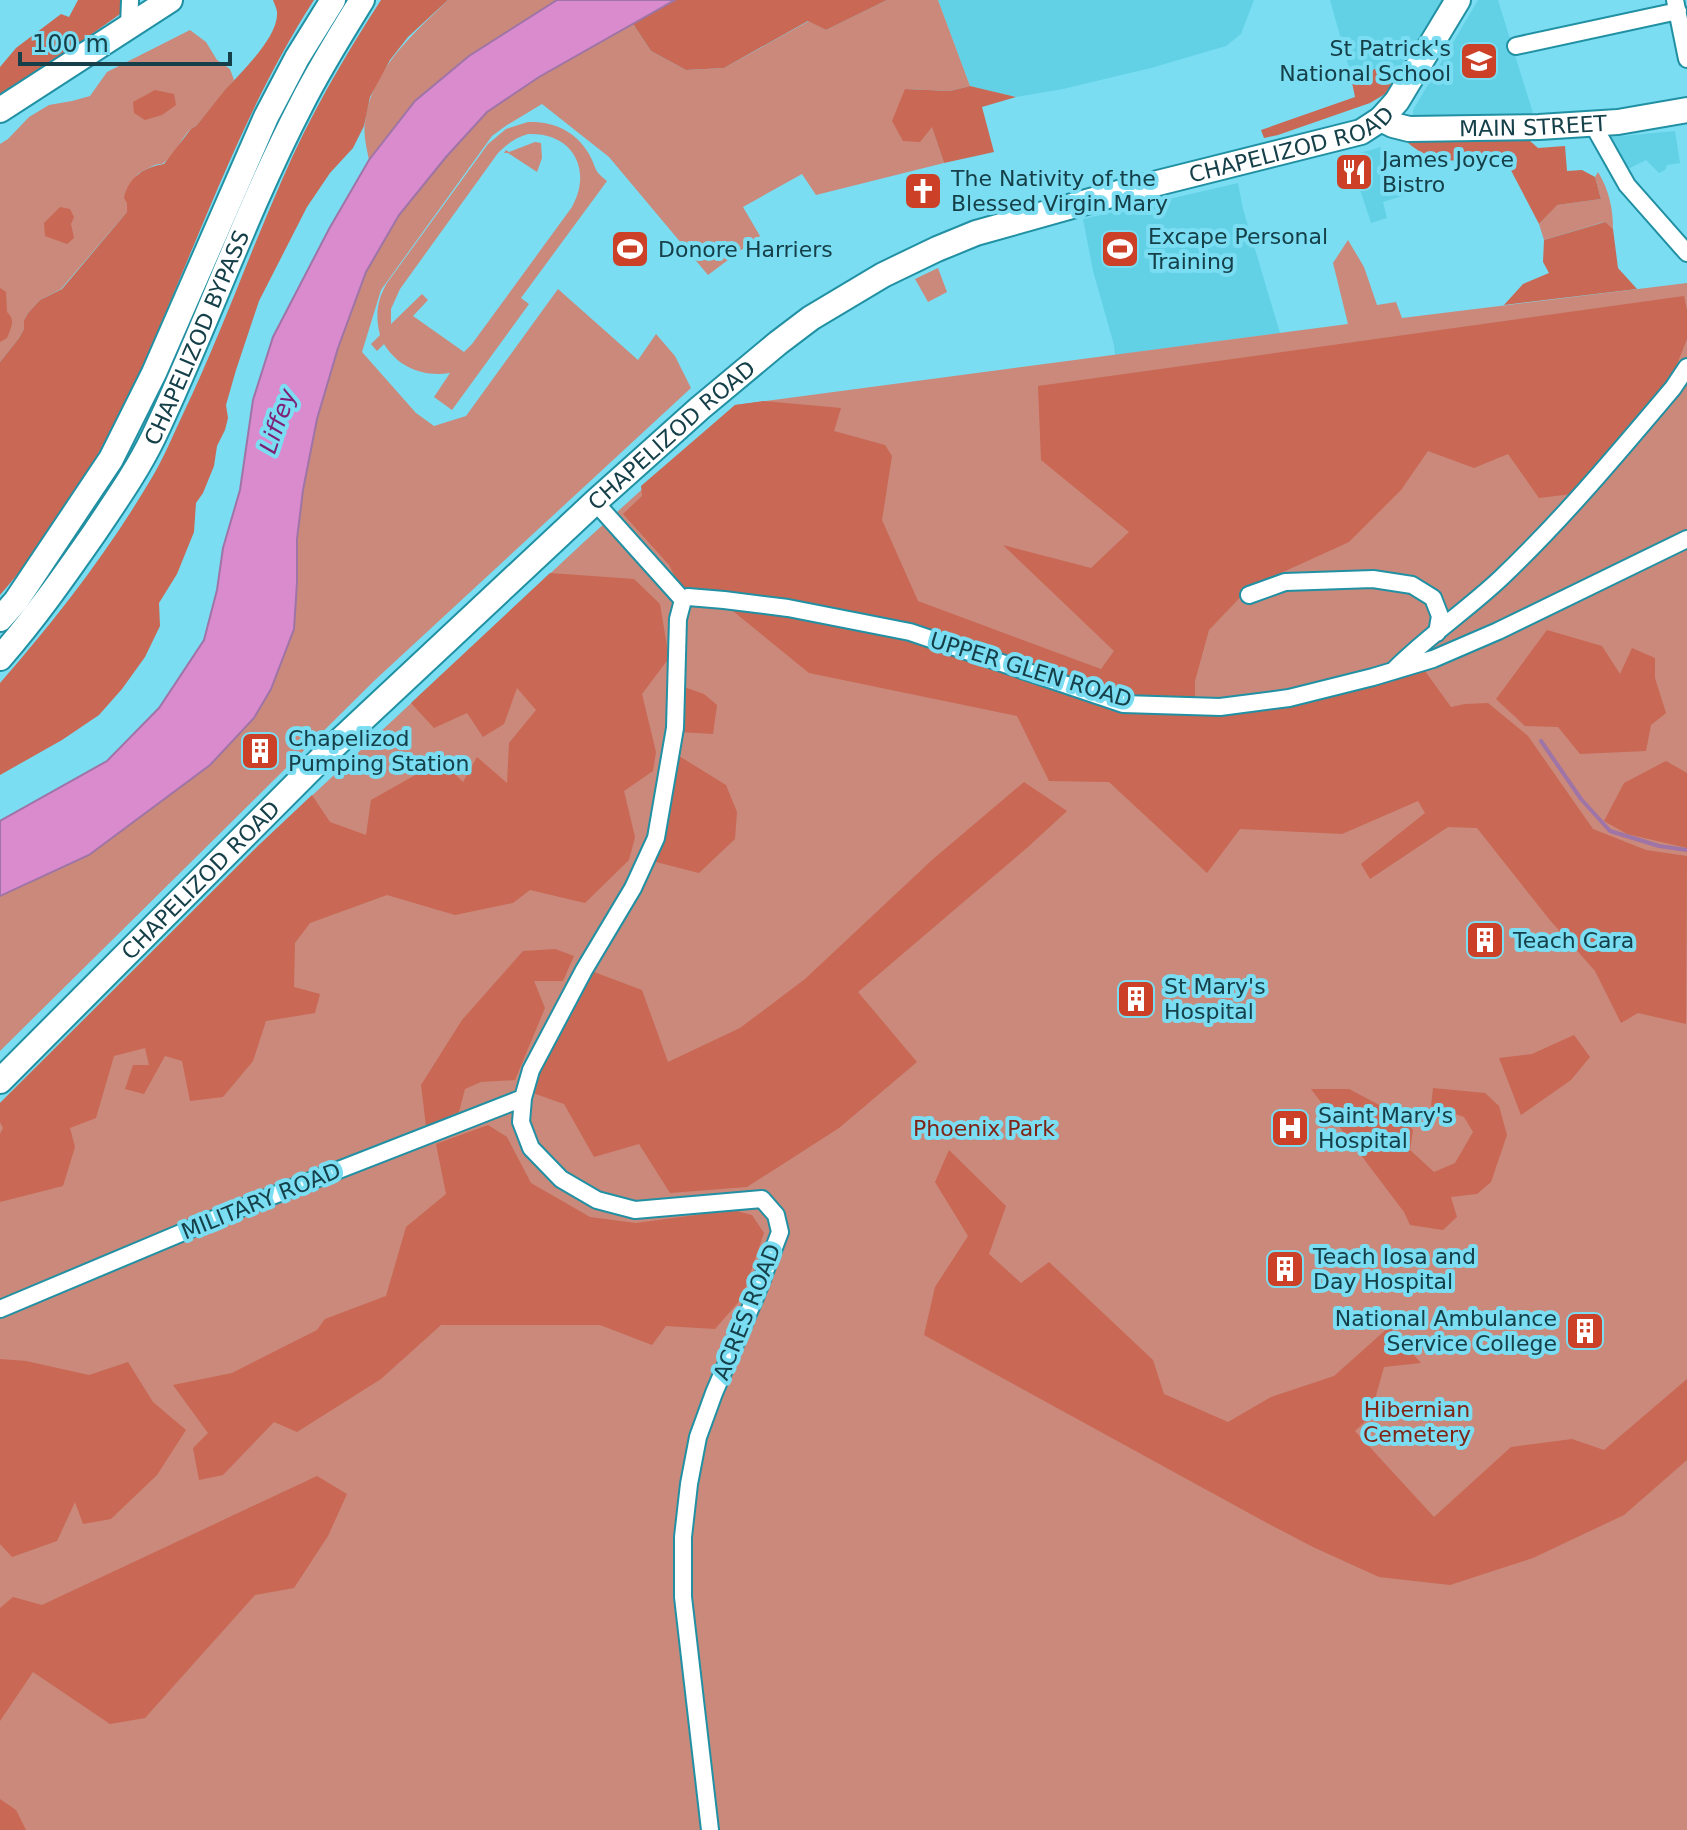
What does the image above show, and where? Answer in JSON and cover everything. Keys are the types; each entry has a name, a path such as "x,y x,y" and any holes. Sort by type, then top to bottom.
{"main road":[{"path":"0,110 170,0"},
{"name":"CHAPELIZOD BYPASS","path":"0,619 16,601 111,459 154,373 266,117 297,58 333,0"},
{"name":"CHAPELIZOD BYPASS","path":"0,658 71,567 152,441 267,174 301,104 362,0"},
{"name":"CHAPELIZOD ROAD","path":"0,1081 332,748 595,502 811,318 907,263 976,233 1130,190 1361,132 1381,119 1397,101 1458,0"},
{"name":"MAIN STREET","path":"1381,119 1409,129 1539,127 1618,122 1687,110"}],"street":[{"path":"129,27 130,0"},
{"path":"1516,46 1676,6 1687,59"},
{"path":"1592,123 1627,185 1687,253"},
{"path":"1394,670 1499,580 1564,515 1673,388 1687,367"},
{"path":"595,502 683,600"},
{"name":"UPPER GLEN ROAD","path":"683,600 688,597 788,608 910,632 1123,704 1220,707 1289,698 1433,659 1498,631 1687,539"},
{"path":"1249,595 1285,582 1373,579 1412,585 1433,598 1440,616 1437,633"},
{"name":"ACRES ROAD","path":"683,600 678,619 675,728 656,838 633,888 584,970 531,1070 523,1098 521,1122 531,1148 561,1179 597,1200 635,1210 762,1199 776,1215 780,1232 698,1437 683,1537 683,1597 710,1830"},
{"name":"MILITARY ROAD","path":"0,1309 231,1212 523,1098"}],"shaded area":[{"path":"78,0 122,0 123,12 0,99 0,67 16,48 61,14 69,17"},
{"path":"273,0 314,0 247,122 148,354 102,446 55,527 0,595 0,362 19,338 28,313 40,300 62,289 127,212 124,198 133,179 150,168 164,164 257,54 276,22 277,11"},
{"path":"381,0 448,0 408,37 390,60 370,97 364,126 353,148 330,173 307,207 259,301 226,405 228,418 217,446 214,466 196,503 194,532 177,574 159,603 160,626 145,657 99,715 0,775 0,683 82,582 154,474 209,356 292,157 328,88"},
{"path":"675,0 887,0 826,30 808,21 724,68 686,70 651,51 633,24"},
{"path":"938,0 1254,0 1241,34 1226,46 1151,68 1016,97 970,86"},
{"path":"1330,0 1446,0 1399,73 1375,69 1364,84 1349,68"},
{"name":"St Patrick's National School","path":"1478,0 1498,0 1533,113 1413,118 1413,110"},
{"path":"1349,68 1363,84 1374,69 1399,73 1385,94 1370,103 1264,138 1261,130 1355,97"},
{"path":"970,86 1016,97 982,107 994,152 944,163 932,127 920,142 903,141 892,121 905,89 950,91"},
{"path":"155,90 174,94 176,105 162,115 145,120 134,113 133,102"},
{"path":"1675,131 1680,163 1667,165 1659,173 1646,160 1624,171 1609,142 1611,137"},
{"path":"1405,140 1530,141 1538,148 1565,146 1567,171 1582,170 1595,177 1601,199 1557,205 1539,224 1504,157 1464,161 1440,159 1416,149"},
{"path":"1381,147 1391,185 1405,182 1408,194 1383,202 1387,218 1371,223 1349,156"},
{"path":"1238,183 1280,333 1115,355 1083,219"},
{"path":"60,207 70,209 74,217 71,224 74,238 67,244 45,236 44,223"},
{"path":"1605,222 1613,229 1618,268 1637,289 1504,305 1523,284 1549,273 1543,262 1544,240"},
{"path":"0,288 6,292 7,312 12,321 7,338 0,342"},
{"path":"1684,296 1687,339 1670,382 1572,494 1539,498 1508,454 1474,468 1428,451 1401,490 1349,542 1250,587 1209,630 1195,681 1195,711 1322,697 1425,671 1451,707 1488,703 1528,736 1593,829 1646,850 1687,856 1686,1024 1638,1013 1621,1023 1595,971 1477,828 1448,827 1370,879 1361,864 1425,813 1418,801 1342,834 1240,829 1207,873 1109,782 1049,781 1017,716 809,673 712,594 683,592 669,565 623,514 642,496 641,486 735,405 764,401 841,408 834,431 885,445 892,456 882,520 918,601 1101,669 1114,651 1003,545 1091,568 1129,532 1041,460 1038,386"},
{"path":"550,573 634,579 660,604 669,658 642,694 656,752 653,771 624,791 635,837 629,860 585,903 530,890 513,903 455,915 387,895 310,923 295,943 294,987 320,994 315,1013 266,1021 253,1061 223,1097 190,1101 182,1061 165,1056 144,1094 125,1089 133,1065 149,1065 145,1048 114,1056 96,1118 70,1128 75,1147 63,1186 0,1202 0,1134 3,1128 0,1103 312,795 330,822 366,835 371,800 426,769 446,765 463,782 477,757 507,783 509,743 536,710 517,688 504,724 483,737 467,713 434,728 411,703"},
{"path":"1547,630 1602,646 1620,674 1632,648 1655,658 1655,678 1666,713 1651,725 1646,751 1580,754 1558,727 1525,726 1496,699"},
{"path":"684,687 704,694 717,705 713,734 680,732"},
{"path":"679,756 726,785 737,812 735,839 699,873 652,861 664,831"},
{"path":"1666,761 1687,773 1687,848 1627,834 1604,821 1624,783"},
{"path":"1024,782 1067,811 858,992 917,1062 839,1128 747,1187 670,1193 639,1144 594,1157 564,1104 530,1092 594,972 642,990 668,1062 740,1028 805,979 932,860"},
{"path":"555,949 574,956 563,981 534,981 545,1008 515,1080 481,1082 465,1089 459,1112 426,1126 421,1085 462,1020 523,951"},
{"path":"1574,1035 1590,1057 1571,1080 1521,1115 1499,1058 1532,1054"},
{"path":"1433,1088 1485,1093 1499,1106 1507,1135 1491,1182 1477,1194 1451,1197 1457,1217 1443,1230 1410,1225 1404,1212 1311,1089 1349,1089 1398,1115 1413,1130 1410,1150 1434,1172 1455,1163 1473,1132 1464,1117 1431,1106"},
{"path":"488,1125 507,1137 531,1183 590,1217 636,1223 733,1210 752,1215 764,1233 742,1298 715,1329 666,1326 652,1345 600,1325 441,1325 381,1379 297,1432 274,1422 223,1475 199,1480 193,1448 208,1433 173,1385 232,1373 317,1330 325,1319 386,1296 406,1227 446,1194 436,1144"},
{"path":"949,1150 1006,1206 989,1254 1021,1283 1049,1262 1153,1360 1164,1394 1228,1422 1271,1397 1334,1376 1389,1327 1421,1363 1384,1367 1370,1417 1355,1431 1434,1517 1511,1447 1572,1439 1604,1450 1687,1379 1687,1460 1624,1515 1533,1558 1450,1585 1379,1577 1267,1523 924,1335 935,1287 968,1236 935,1182"},
{"path":"0,1359 26,1361 89,1375 128,1362 153,1402 186,1430 157,1475 111,1519 83,1524 75,1502 57,1541 12,1557 0,1544"},
{"path":"317,1476 347,1494 328,1536 294,1588 255,1595 145,1718 110,1724 33,1672 0,1721 0,1608 13,1597 42,1605"},
{"path":"0,1799 16,1810 26,1830 0,1830"}],"green space":[{"path":"448,0 557,0 469,56 415,101 369,160 365,128 375,86 395,55"},
{"path":"887,0 938,0 970,86 950,91 905,89 932,126 944,163 816,195 802,174 743,207 760,236 708,275 609,157 542,104 492,136 381,290 362,352 416,413 434,426 466,416 558,289 638,360 656,334 675,356 691,388 375,680 0,1051 0,896 89,855 210,765 254,718 271,689 297,582 297,539 303,490 317,419 338,348 366,272 399,214 446,157 487,112 539,77 633,24 651,51 686,70 724,68 809,21 826,30"},
{"path":"190,30 206,42 217,60 230,69 234,80 167,160 138,174 127,212 61,289 40,300 28,313 19,338 0,362 0,144 29,117 49,105 90,96 107,72"},
{"path":"528,122 546,123 563,129 584,146 597,171 607,181 521,298 529,304 452,410 434,397 450,373 430,374 412,369 397,359 384,344 377,351 371,344 380,335 379,302 387,283 488,144 506,129","holes":["543,135 567,146 574,156 579,167 578,193 572,207 472,344 464,352 413,316 428,300 422,294 391,324 391,309 400,289 498,153 523,136"]},
{"path":"535,142 541,143 542,158 537,172 504,153 506,150 509,152"},
{"path":"1598,172 1610,199 1613,229 1604,222 1544,240 1539,224 1556,205 1601,199 1595,177"},
{"name":"Phoenix Park","path":"1348,240 1364,267 1377,305 1396,302 1402,318 1687,283 1687,1830 0,1830 0,1103 259,845 735,405 1348,324 1333,263"},
{"path":"938,268 947,292 928,302 915,279"}],"water":[{"name":"Liffey","path":"557,0 675,0 539,77 487,112 399,215 366,272 338,348 317,419 297,539 294,629 271,689 254,718 210,765 89,855 0,896 0,821 107,761 159,708 204,640 217,590 223,548 240,490 253,400 273,337 369,160 415,101 469,56"}],"waterway":[{"path":"1541,741 1581,799 1610,831 1659,846 1687,850"}],"place":[{"name":"St Patrick's National School","path":"1479,61"},
{"name":"James Joyce Bistro","path":"1354,172"},
{"name":"The Nativity of the Blessed Virgin Mary","path":"923,191"},
{"name":"Donore Harriers","path":"630,249"},
{"name":"Excape Personal Training","path":"1120,249"},
{"name":"Chapelizod Pumping Station","path":"260,751"},
{"name":"Teach Cara","path":"1485,940"},
{"name":"St Mary's Hospital","path":"1136,999"},
{"name":"Saint Mary's Hospital","path":"1290,1128"},
{"name":"Teach Iosa and Day Hospital","path":"1285,1269"},
{"name":"National Ambulance Service College","path":"1585,1331"}],"park label":[{"name":"Hibernian Cemetery","path":"1417,1422"}]}
